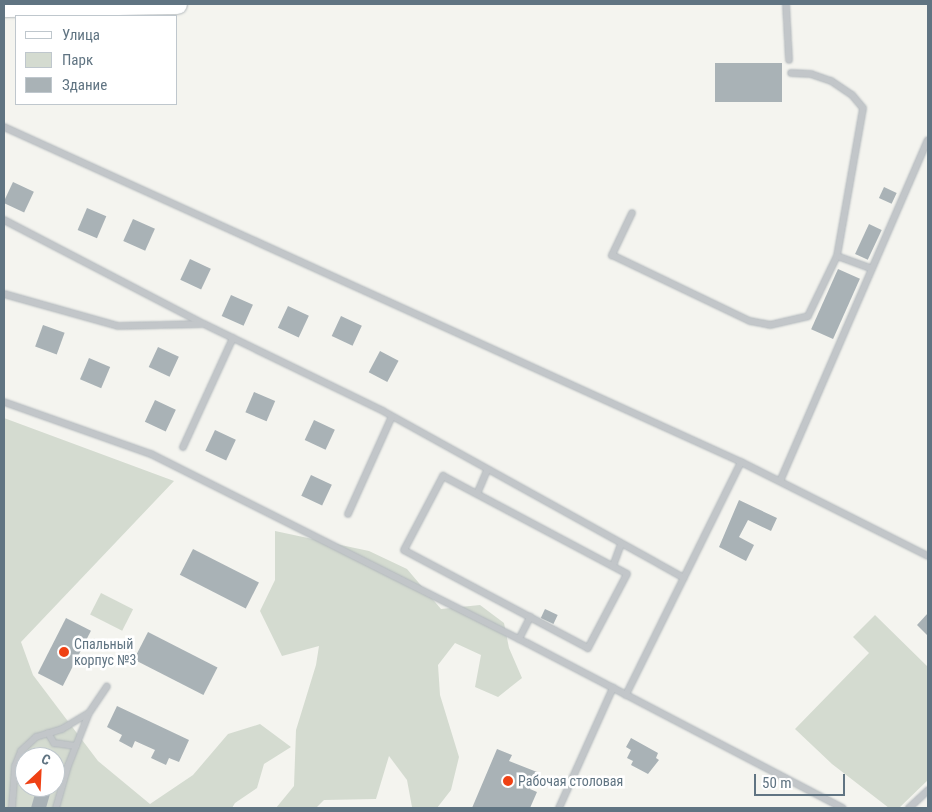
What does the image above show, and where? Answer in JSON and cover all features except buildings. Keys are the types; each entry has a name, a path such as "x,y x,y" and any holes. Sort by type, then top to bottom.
{"main road":[{"path":"4,7 177,4"}],"lane":[{"path":"786,4 789,60"},
{"path":"632,213 612,255 750,321 770,325 808,316 836,256 864,108 852,95 831,80 811,74 790,73"},
{"path":"4,127 781,479 928,556"},
{"path":"781,479 928,140"},
{"path":"4,220 204,324 392,416 487,471 684,578"},
{"path":"836,256 872,269"},
{"path":"4,294 118,326 204,324"},
{"path":"183,447 233,338"},
{"path":"4,402 151,454 519,639 843,808"},
{"path":"348,514 392,416"},
{"path":"626,695 741,462"},
{"path":"477,494 487,471"},
{"path":"443,476 477,494 628,574 588,648 404,550 443,476"},
{"path":"613,566 620,544"},
{"path":"519,639 530,617"},
{"path":"56,808 89,713 107,686"},
{"path":"559,808 613,688"},
{"path":"12,808 16,766 21,751 36,737 89,713"},
{"path":"48,733 54,743 76,746"},
{"path":"909,808 928,790"}],"green space":[{"path":"4,418 174,481 21,642 33,675 98,761 150,804 193,775 228,734 260,724 291,747 264,764 257,788 235,803 232,808 4,808"},
{"path":"275,531 369,551 407,569 441,609 480,605 504,623 509,648 522,678 498,697 475,687 481,655 455,643 438,665 440,695 459,757 451,790 437,808 412,807 407,780 389,756 376,799 324,800 316,808 276,808 294,786 296,730 316,665 319,646 282,656 260,611 275,580"},
{"path":"101,593 133,609 122,631 90,614"},
{"path":"875,615 928,667 928,780 899,808 889,808 832,764 795,729 869,653 853,637"}],"place":[{"name":"Спальный корпус №3","path":"64,652"},
{"name":"Рабочая столовая","path":"508,781"}]}
